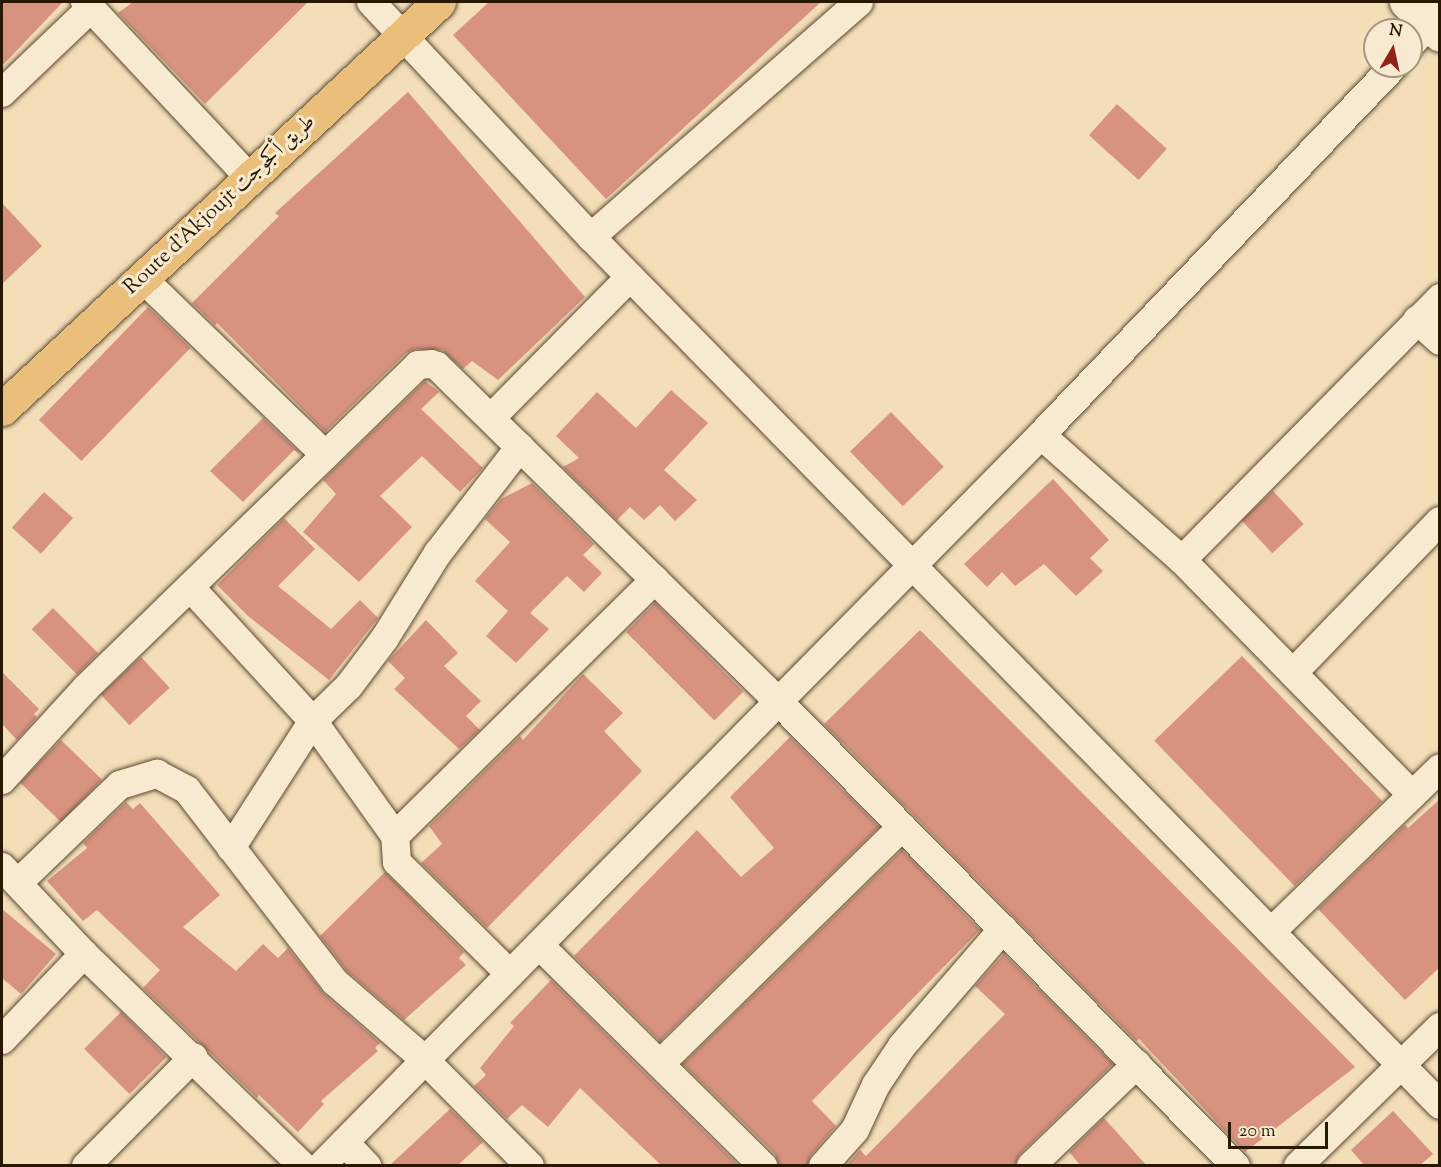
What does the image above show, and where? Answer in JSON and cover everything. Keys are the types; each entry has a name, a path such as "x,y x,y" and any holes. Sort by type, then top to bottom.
{"highway":[{"name":"Route d'Akjoujt طريق أكجوجت","path":"2,409 439,2"}],"street":[{"path":"371,2 591,237 1440,1105"},
{"path":"591,237 859,2"},
{"path":"2,93 88,5 249,177"},
{"path":"321,1166 1041,435 1383,78"},
{"path":"491,418 630,277"},
{"path":"142,278 325,455"},
{"path":"1182,560 1440,298"},
{"path":"1417,320 1440,341"},
{"path":"7,762 418,365 425,363 437,366 779,702 1236,1166"},
{"path":"1041,435 1182,560 1412,795"},
{"path":"231,848 313,721 349,686 385,638 438,553 520,447"},
{"path":"1293,674 1440,522"},
{"path":"395,836 404,822 655,580"},
{"path":"190,587 313,721 395,836 397,862 510,974"},
{"path":"1271,932 1440,768"},
{"path":"303,1166 194,1057 84,954 10,875 120,784 157,774 187,790 335,982 425,1060 530,1166"},
{"path":"660,1064 902,827"},
{"path":"823,1166 855,1130 876,1085 902,1046 1003,929"},
{"path":"538,945 764,1166"},
{"path":"2,1040 84,954"},
{"path":"1298,1166 1440,1027"},
{"path":"86,1166 194,1057"},
{"path":"1031,1166 1137,1064"},
{"path":"345,1143 367,1166"}],"building":[{"path":"2,2 63,2 2,66"},
{"path":"133,2 308,2 205,104 118,13"},
{"path":"489,2 821,2 606,199 453,35"},
{"path":"408,92 585,297 498,380 472,361 463,369 442,350 416,349 406,353 325,432 217,323 215,325 192,303 279,216 275,213"},
{"path":"1117,104 1167,149 1139,180 1089,135"},
{"path":"2,203 42,246 2,284"},
{"path":"148,307 190,348 81,461 39,420"},
{"path":"425,381 439,392 421,409 483,468 460,492 422,456 380,496 412,527 359,582 303,532 336,494 323,480"},
{"path":"671,390 708,423 664,470 697,500 675,521 660,505 644,520 630,507 617,520 563,467 579,458 556,436 597,392 636,428"},
{"path":"891,412 944,467 903,506 850,452"},
{"path":"263,418 302,455 294,450 243,502 210,471"},
{"path":"1053,479 1109,540 1090,558 1103,571 1076,596 1044,564 1015,586 1002,572 987,587 964,564"},
{"path":"532,483 594,544 583,555 602,573 584,592 567,576 530,613 549,629 516,663 486,636 508,611 475,581 510,542 485,519 501,499"},
{"path":"1273,491 1304,524 1272,553 1242,520"},
{"path":"44,492 73,518 41,554 12,528"},
{"path":"284,518 315,549 278,586 331,629 360,600 378,618 329,680 248,616 217,585"},
{"path":"655,603 743,691 714,720 626,632"},
{"path":"53,608 98,653 77,674 32,629"},
{"path":"426,620 458,653 444,666 481,701 466,716 480,730 459,749 394,689 405,678 388,661"},
{"path":"920,630 1355,1067 1245,1152 1139,1039 1136,1041 824,724"},
{"path":"1242,656 1382,801 1295,886 1154,741"},
{"path":"141,657 170,688 129,725 101,695"},
{"path":"2,672 39,709 34,714 37,717 17,740 2,724"},
{"path":"583,674 623,713 604,731 642,771 487,928 421,863 442,844 429,826 520,736 523,740"},
{"path":"790,737 879,827 660,1041 574,956 697,830 741,877 774,848 730,797"},
{"path":"61,740 102,780 61,822 20,782"},
{"path":"1440,799 1440,967 1405,1000 1318,909 1405,825 1408,828"},
{"path":"126,802 133,809 140,803 220,895 183,927 236,971 263,944 278,958 288,948 324,994 380,1043 375,1048 378,1051 321,1101 324,1104 298,1132 259,1095 257,1098 143,988 160,970 97,910 83,921 47,881 87,848 83,843"},
{"path":"902,850 980,930 812,1101 836,1126 811,1155 807,1166 779,1166 775,1154 683,1064"},
{"path":"385,872 464,952 459,958 466,965 404,1020 347,971 320,936"},
{"path":"2,909 56,954 21,994 2,978"},
{"path":"1004,954 1113,1064 1020,1154 1014,1166 846,1166 860,1150 866,1156 1005,1014 975,986"},
{"path":"551,980 739,1166 662,1166 580,1088 548,1127 522,1105 507,1119 474,1086 486,1075 480,1068 514,1026 510,1023"},
{"path":"121,1012 166,1057 129,1094 84,1049"},
{"path":"450,1109 483,1142 457,1166 389,1166"},
{"path":"1393,1111 1433,1154 1419,1166 1365,1166 1351,1150"},
{"path":"1104,1118 1147,1166 1081,1166 1069,1152"}]}
